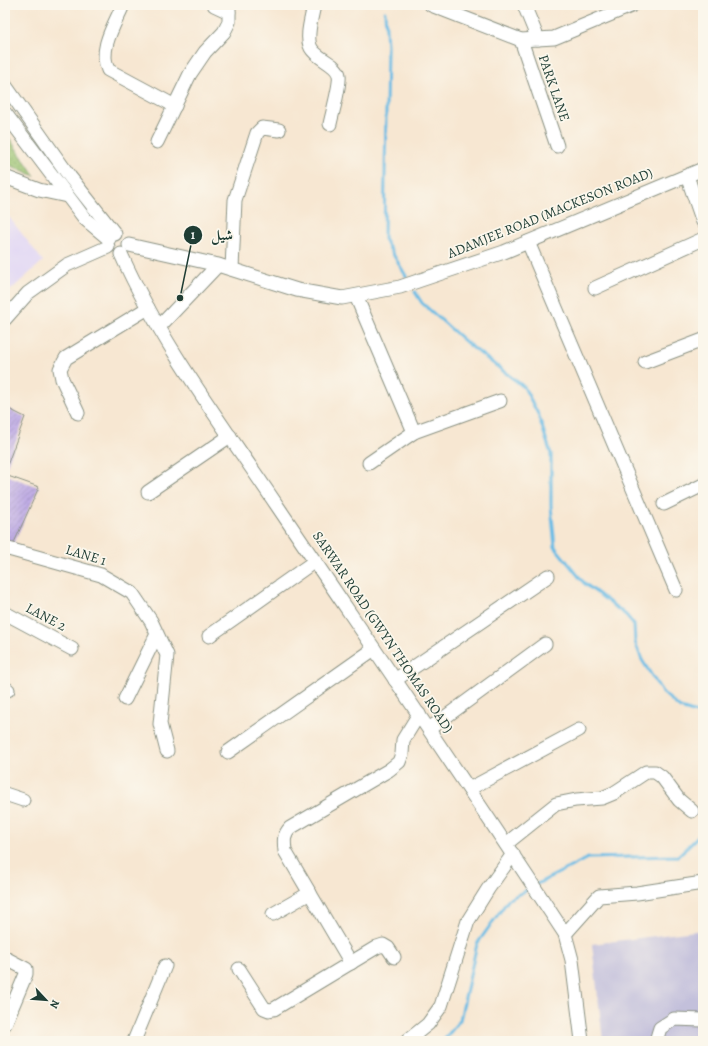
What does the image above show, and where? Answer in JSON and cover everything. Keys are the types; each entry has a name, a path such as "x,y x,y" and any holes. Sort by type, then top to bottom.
{"street":[{"path":"123,5 105,49 105,64 108,70 175,106"},
{"path":"157,142 190,74 205,52 224,32 229,22 229,8 214,5"},
{"path":"314,5 309,36 310,47 320,59 336,68 339,75 330,124"},
{"path":"431,5 521,40 554,38 614,9 633,5"},
{"path":"524,5 538,39"},
{"name":"PARK LANE","path":"521,40 556,146"},
{"path":"5,85 70,177 111,240 114,253 125,249 126,237 119,233 111,240 67,265 28,294 5,319"},
{"path":"5,113 85,219 111,240"},
{"path":"232,269 235,200 254,140 257,133 262,128 279,130"},
{"name":"ADAMJEE ROAD (MACKESON ROAD)","path":"125,249 218,265 297,290 342,298 400,288 504,252 703,169"},
{"path":"687,176 703,222"},
{"path":"5,177 39,190 67,196"},
{"path":"595,288 703,239"},
{"path":"528,242 676,590"},
{"name":"SARWAR ROAD (GWYN THOMAS ROAD)","path":"125,249 135,285 159,327 230,436 510,849 564,934 572,960 582,1041"},
{"path":"159,327 218,265"},
{"path":"356,296 414,432"},
{"path":"78,412 62,379 60,369 66,358 148,308"},
{"path":"645,362 703,340"},
{"path":"369,463 414,432 500,401"},
{"path":"148,492 230,436"},
{"path":"664,504 703,485"},
{"name":"LANE 1","path":"5,548 101,575 132,593 151,621 156,636 167,655 160,724 168,751"},
{"path":"209,636 315,561"},
{"path":"395,680 548,576"},
{"name":"LANE 2","path":"5,613 72,649"},
{"path":"125,699 156,636"},
{"path":"429,729 545,644"},
{"path":"228,752 374,649"},
{"path":"350,963 285,851 285,834 290,828 389,770 399,762 402,754 403,740 419,714"},
{"path":"469,789 579,730"},
{"path":"407,1041 428,1024 441,1006 468,921 510,849 556,804 576,800 602,798 614,793 646,772 655,772 662,777 679,800 692,811"},
{"path":"5,794 23,800"},
{"path":"564,934 600,896 637,894 703,883"},
{"path":"273,914 310,893"},
{"path":"239,969 264,1008 269,1010 274,1009 377,947 383,945 388,948 394,957"},
{"path":"5,958 26,969 26,974 5,1024"},
{"path":"134,1041 165,966"},
{"path":"656,1041 660,1028 674,1019 703,1020"}],"shaded area":[{"path":"5,212 43,261 5,295"},
{"path":"703,930 703,1041 603,1041 592,944"}],"green space":[{"path":"5,132 35,176 5,163"}],"building":[{"path":"703,182 703,215 693,186"},
{"path":"5,407 25,417 5,471"},
{"path":"5,475 39,487 13,545 5,542"}],"waterway":[{"path":"385,12 387,47 384,239 406,276"},
{"path":"415,292 422,303 468,344 524,387 538,414 551,454 551,506 555,547 584,583 626,615 634,625 635,642 642,660 662,692 680,708 703,715"},
{"path":"537,884 588,858 678,856 703,831"},
{"path":"443,1041 460,1020 477,944 509,899 531,888"}],"place":[{"name":"شیل","path":"180,298"}]}
